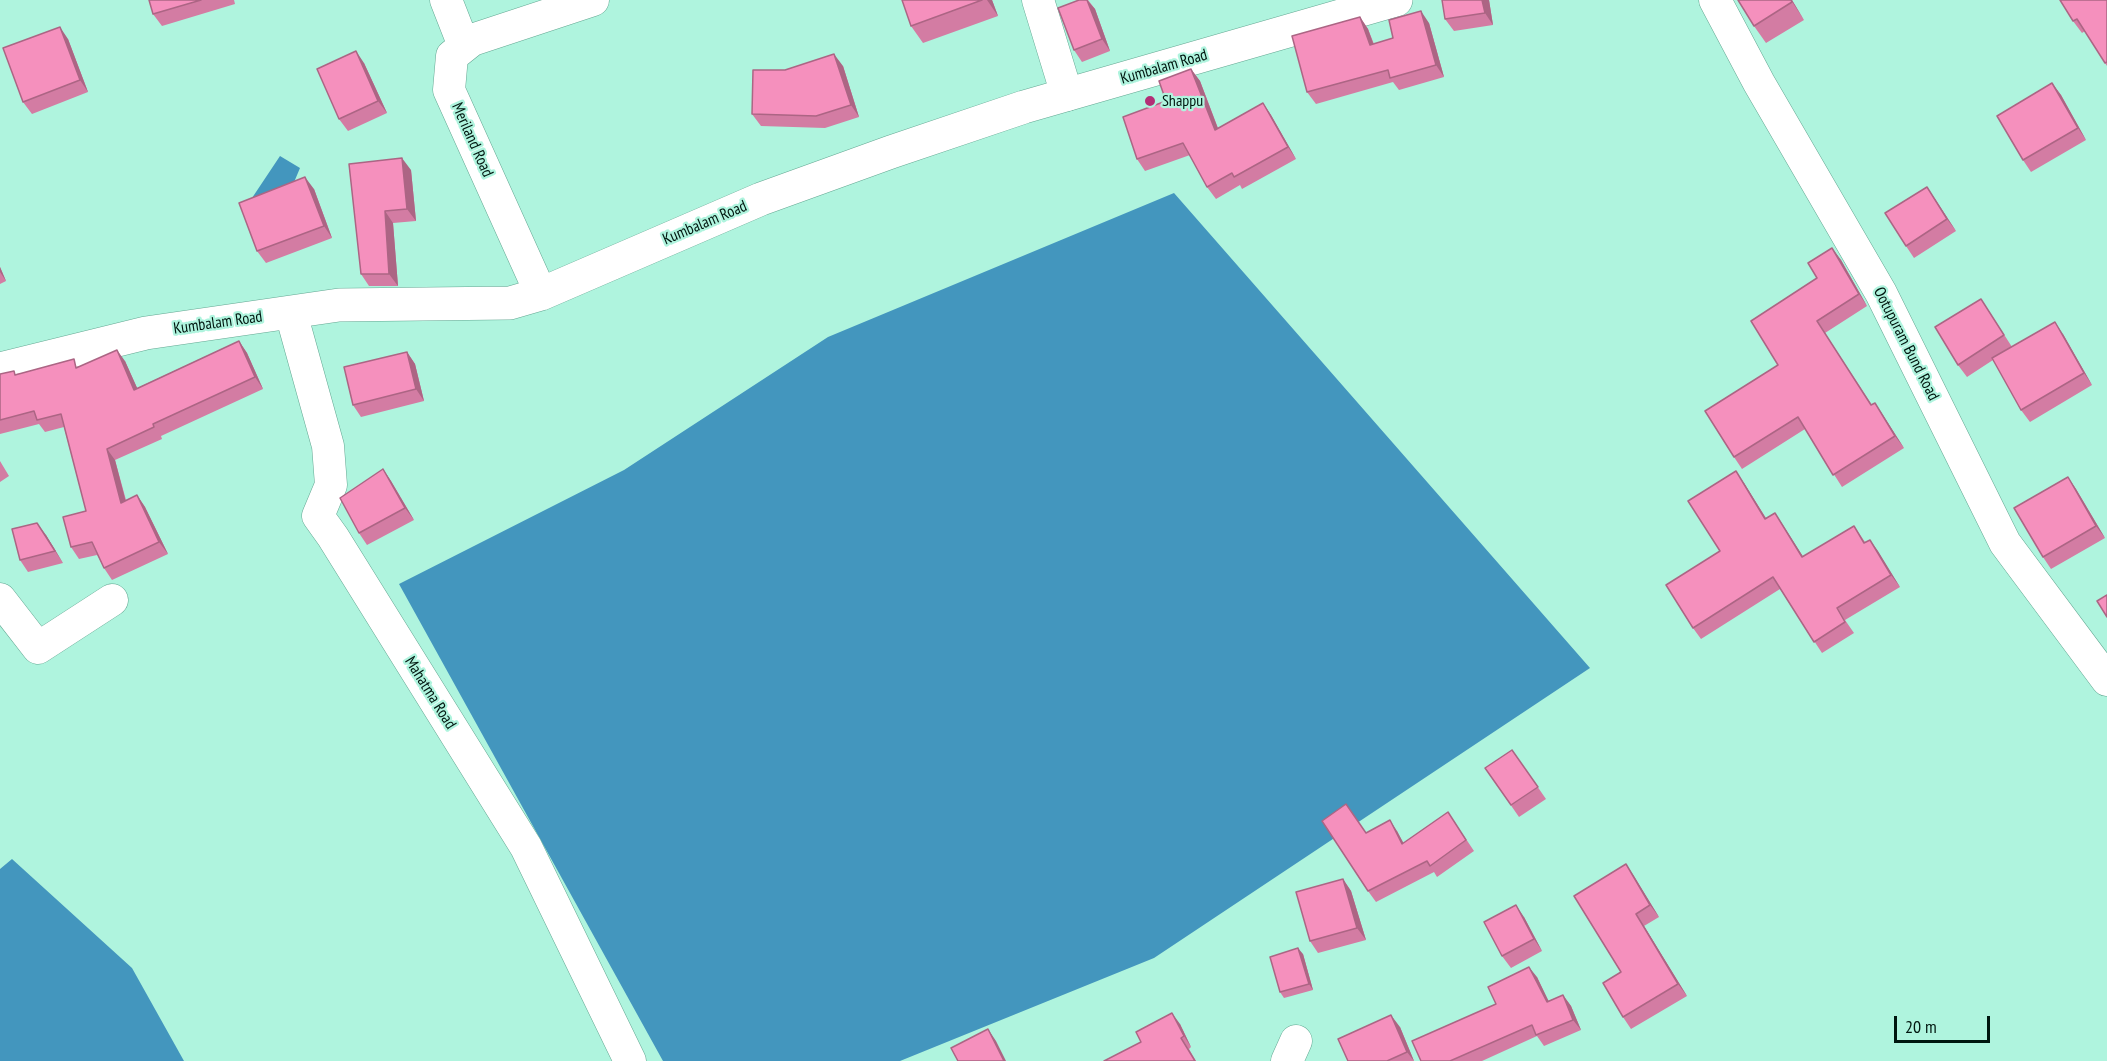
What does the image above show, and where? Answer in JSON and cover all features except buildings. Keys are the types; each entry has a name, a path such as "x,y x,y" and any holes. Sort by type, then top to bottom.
{"main road":[{"name":"Kumbalam Road","path":"0,369 146,333 291,314 339,305 510,303 541,294 761,199 1002,114 1396,0"}],"street":[{"path":"446,0 464,46 471,40 592,0"},
{"path":"1038,0 1067,95"},
{"name":"Ootupuram Bund Road","path":"1715,0 1759,83 1881,294 2005,543 2107,680"},
{"name":"Meriland Road","path":"464,46 452,56 449,90 541,294"},
{"name":"Mahatma Road","path":"291,314 328,446 331,485 318,516 526,846 630,1061"},
{"path":"0,599 38,648 112,600"}],"water":[{"path":"280,156 300,168 287,199 252,198"},
{"path":"1174,193 1590,668 1154,958 900,1061 663,1061 399,584 624,470 828,337"},
{"path":"12,859 132,968 184,1061 0,1061 0,869"}],"place":[{"name":"Shappu","path":"1150,101"}]}
